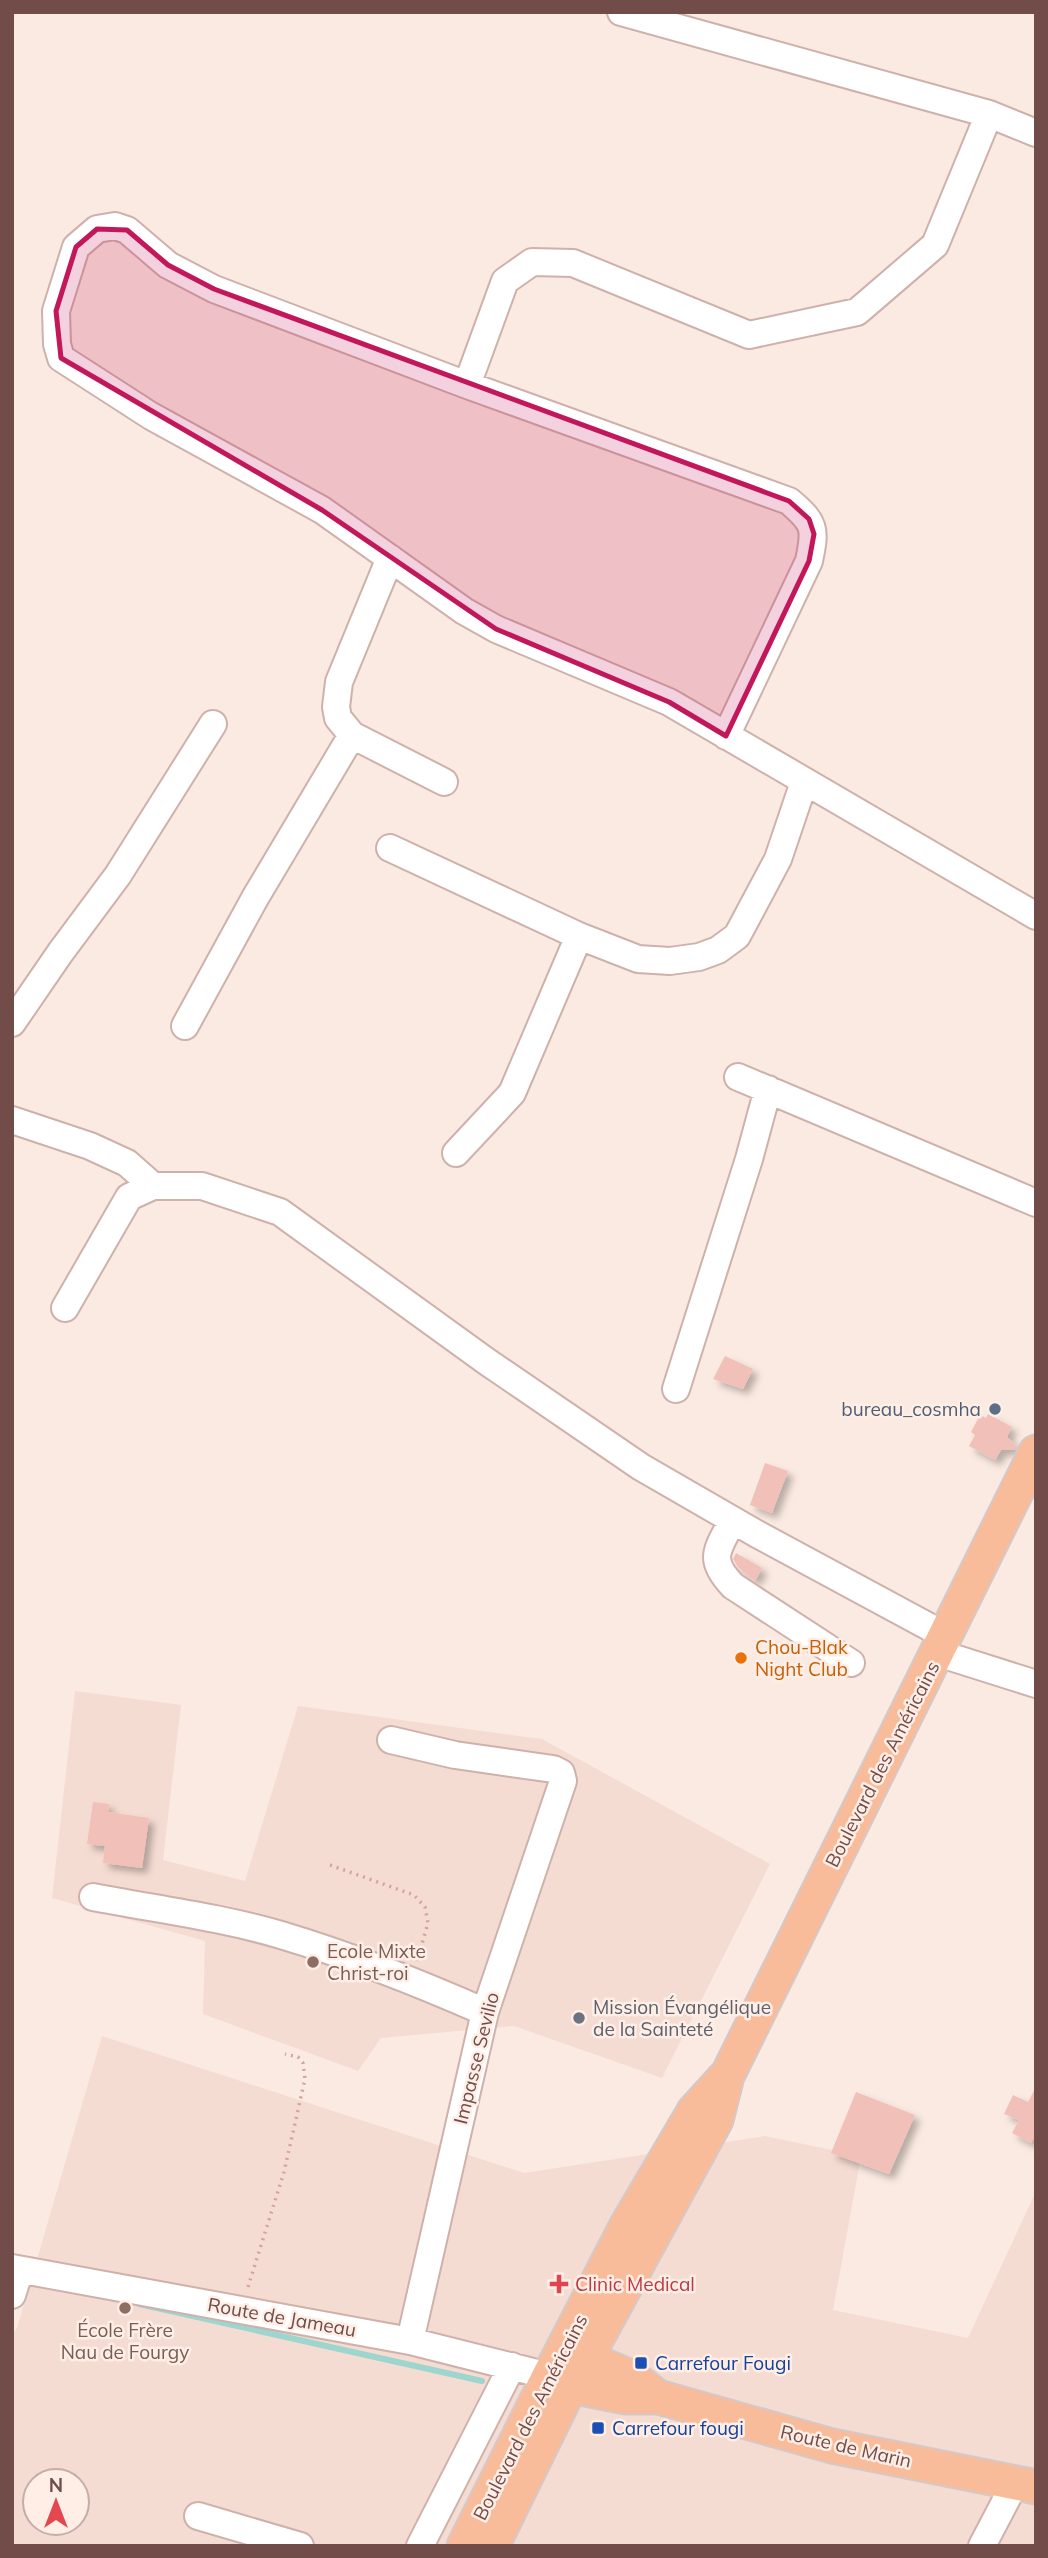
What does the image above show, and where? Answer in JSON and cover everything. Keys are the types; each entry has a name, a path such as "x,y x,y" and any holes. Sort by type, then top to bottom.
{"main road":[{"name":"Boulevard des Américains","path":"497,2542 627,2225 694,2111 727,2076 1036,1452"},
{"name":"Boulevard des Américains","path":"464,2546 568,2367"},
{"name":"Route de Marin","path":"568,2367 626,2397 658,2397 832,2446 1025,2485"}],"street":[{"path":"621,12 649,15 989,114 1036,134"},
{"path":"467,385 505,281 532,262 573,263 748,335 857,312 935,245 989,114"},
{"path":"726,736 809,561 814,534 809,519 789,501 467,385 214,289 168,265 127,230 115,226 97,229 76,247 56,311 57,344 61,358 151,416 322,510 464,611 496,629 668,702 804,782 1036,916"},
{"path":"390,558 339,682 336,707 338,718 352,735 444,782"},
{"path":"13,1018 118,875 213,724"},
{"path":"185,1026 255,898 352,735"},
{"path":"390,848 579,936 638,959 670,961 699,957 718,950 737,936 778,859 804,782"},
{"path":"456,1153 512,1093 579,936"},
{"path":"738,1077 1036,1203"},
{"path":"676,1389 749,1159 768,1089"},
{"path":"12,1120 38,1127 127,1163 153,1186"},
{"path":"65,1308 129,1197 153,1186 202,1186 280,1212 486,1361 641,1467 942,1645 1036,1684"},
{"path":"733,1520 716,1551 719,1571 733,1586 850,1663"},
{"name":"Impasse Sevilio","path":"391,1740 454,1755 553,1769 561,1773 563,1781 485,2012 410,2341"},
{"path":"93,1897 255,1928 412,1980 485,2012"},
{"name":"Route de Jameau","path":"15,2277 242,2309 410,2341 512,2367 568,2367"},
{"path":"420,2546 512,2367"},
{"path":"982,2546 1025,2485"},
{"path":"198,2516 300,2546"}],"path":[{"path":"330,1865 414,1895 425,1907 428,1923 412,1980"},
{"path":"242,2309 284,2172 305,2079 303,2063 298,2056 285,2054"}],"highlighted area":[{"path":"97,229 127,230 168,265 214,289 789,501 809,519 814,534 809,561 726,736 669,702 496,629 322,510 61,358 56,311 76,247"}],"shaded area":[{"path":"75,1691 181,1705 163,1860 245,1881 298,1706 542,1739 770,1864 662,2078 514,2026 381,2038 358,2071 203,2014 205,1941 52,1898"},
{"path":"102,2036 524,2173 765,2136 861,2156 833,2310 968,2338 1036,2191 1036,2546 12,2546 12,2335 17,2328"}],"building":[{"path":"725,1356 753,1369 743,1389 713,1379"},
{"path":"988,1414 1012,1427 1007,1437 1017,1446 1016,1449 1001,1450 995,1460 969,1446 975,1435 971,1432 980,1415 986,1418"},
{"path":"765,1463 788,1471 772,1513 750,1505"},
{"path":"736,1553 762,1568 755,1581 738,1567 733,1559"},
{"path":"93,1802 109,1804 108,1812 149,1818 142,1868 103,1863 105,1846 87,1844"},
{"path":"1036,2087 1036,2134 1031,2143 1012,2133 1019,2120 1004,2114 1013,2095 1028,2102"},
{"path":"856,2092 915,2115 889,2174 831,2153"}],"waterway":[{"path":"139,2304 482,2381"}],"place":[{"name":"bureau_cosmha","path":"995,1409"},
{"name":"Chou-Blak Night Club","path":"741,1658"},
{"name":"Ecole Mixte Christ-roi","path":"313,1962"},
{"name":"Mission Évangélique de la Sainteté","path":"579,2018"},
{"name":"Clinic Medical","path":"559,2284"},
{"name":"École Frère Nau de Fourgy","path":"125,2308"},
{"name":"Carrefour Fougi","path":"641,2363"},
{"name":"Carrefour fougi","path":"598,2428"}]}
